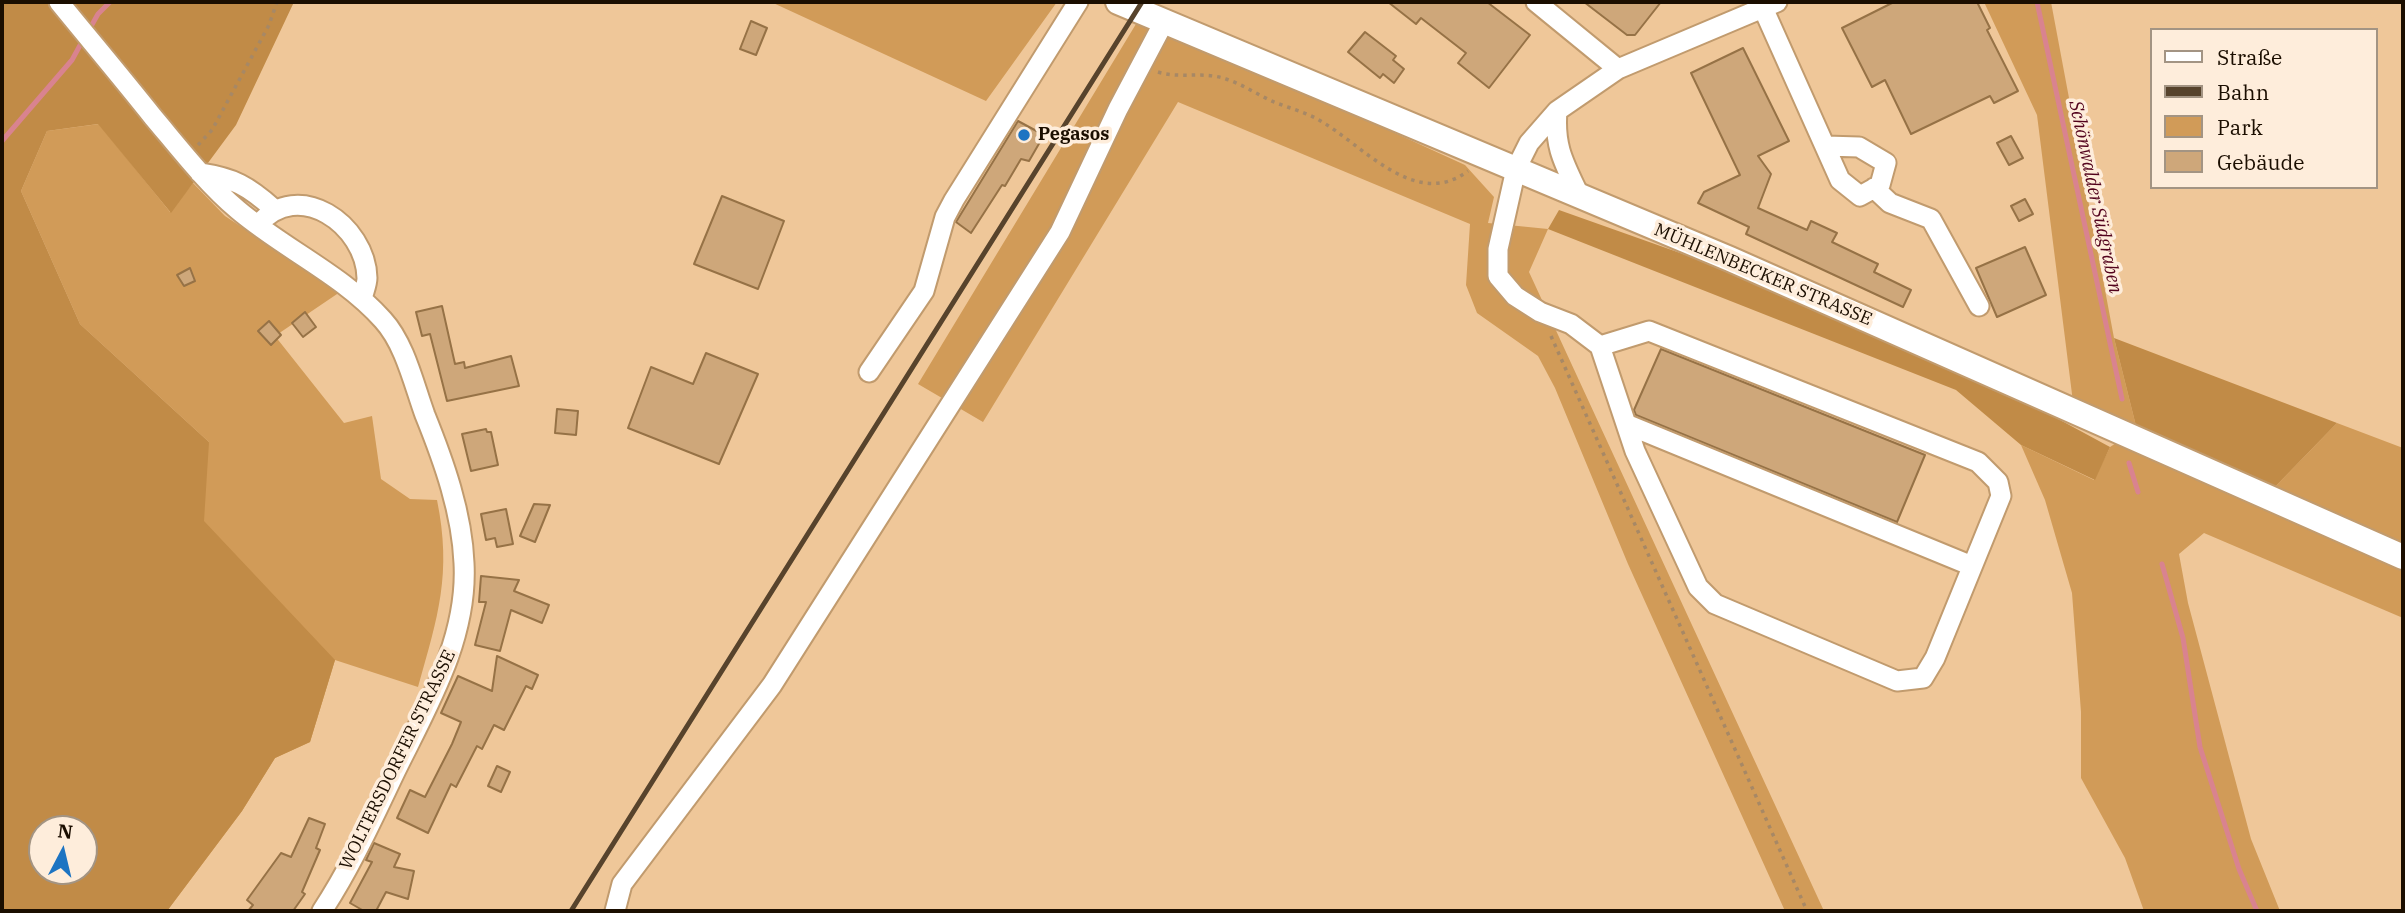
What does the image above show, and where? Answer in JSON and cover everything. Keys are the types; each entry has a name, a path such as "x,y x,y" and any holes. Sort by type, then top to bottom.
{"main road":[{"name":"MÜHLENBECKER STRASSE","path":"1118,2 1578,195 2403,557"}],"street":[{"name":"WOLTERSDORFER STRASSE","path":"59,2 196,168 258,225 362,299 385,321 397,341 432,431 462,534 463,598 453,645 441,677 372,821 322,911"},
{"path":"869,372 924,291 945,217 1078,2"},
{"path":"1536,2 1618,69"},
{"path":"1600,346 1649,331 1978,462 1998,482 2001,496 1935,659 1923,678 1897,681 1715,604 1698,587 1635,452 1600,346 1571,324 1540,312 1515,296 1499,276 1498,249 1516,169 1530,143 1557,111 1618,69 1770,5 1826,146 1840,180 1860,196 1880,185 1886,163 1859,146 1826,146"},
{"path":"615,911 622,884 772,685 1060,232 1118,109 1164,22"},
{"path":"1557,111 1555,136 1558,152 1578,195"},
{"path":"196,168 232,178 256,193 274,209"},
{"path":"1874,188 1890,203 1931,219 1979,306"},
{"path":"258,225 274,209 286,206 315,207 326,212 346,230 364,264 367,280 362,299"},
{"path":"1626,424 1972,566"}],"path":[{"path":"196,168 200,140 212,130 269,25 277,2"},
{"path":"1143,66 1172,76 1199,73 1227,79 1319,120 1373,159 1411,181 1444,184 1460,177 1484,155"},
{"path":"1540,312 1656,567 1807,911"}],"green space":[{"path":"771,2 1057,2 986,101"},
{"path":"1984,2 2051,2 2114,338 2137,430 2271,491 2337,423 2403,448 2403,618 2204,533 2179,554 2188,603 2251,839 2280,911 2144,911 2125,858 2081,778 2081,712 2072,593 2045,500 2021,445 2094,480 2110,447 2136,430 2073,402 2037,115"},
{"path":"1136,24 1185,41 1299,89 1465,165 1494,197 1488,223 1548,229 1529,272 1824,911 1785,911 1628,564 1555,388 1538,356 1477,313 1466,285 1470,224 1178,102 983,422 918,384"},
{"path":"99,124 170,212 193,183 225,216 340,292 275,336 344,423 372,416 381,479 410,499 437,500 443,550 441,595 418,687 335,660 310,742 275,758 242,811 167,911 2,911 28,852 28,885 98,885 98,815 44,815 209,442 80,324 21,191 47,131"}],"shaded area":[{"path":"2,2 294,2 236,125 171,213 98,124 47,131 21,191 80,324 209,442 204,521 335,660 310,742 275,758 242,811 167,911 2,911"},
{"path":"1559,210 1745,276 2001,388 2110,447 2095,480 2021,445 1956,390 1548,229"},
{"path":"2114,338 2337,423 2271,491 2137,430"}],"building":[{"path":"1388,2 1487,2 1530,35 1489,88 1458,63 1466,53 1421,18 1416,24"},
{"path":"1584,2 1661,2 1635,35 1627,35"},
{"path":"1894,2 1977,2 1990,28 1987,30 2018,91 1994,103 1990,96 1911,134 1885,80 1872,87 1842,28"},
{"path":"751,21 767,28 756,55 740,49"},
{"path":"1365,32 1396,56 1393,60 1404,69 1394,83 1383,74 1380,78 1348,52"},
{"path":"1743,48 1789,141 1758,156 1771,174 1758,208 1807,230 1811,221 1837,233 1832,242 1878,264 1874,272 1911,290 1903,307 1746,234 1749,227 1698,203 1704,192 1740,175 1691,73"},
{"path":"1018,121 1044,135 1029,161 1021,159 971,233 956,222"},
{"path":"2011,136 2023,158 2009,165 1997,143"},
{"path":"722,196 784,221 758,289 694,264"},
{"path":"2025,199 2033,214 2019,221 2011,206"},
{"path":"2025,247 2046,295 1997,317 1976,268"},
{"path":"190,268 195,281 184,286 177,275"},
{"path":"442,306 455,364 464,362 465,368 511,356 519,386 447,401 430,334 422,336 416,312"},
{"path":"305,312 316,327 303,337 292,323"},
{"path":"269,321 281,335 271,345 258,331"},
{"path":"1661,349 1925,455 1897,522 1636,415 1634,410"},
{"path":"706,353 758,374 719,464 628,428 651,367 693,384"},
{"path":"557,409 578,411 576,435 555,433"},
{"path":"486,429 491,432 498,465 471,471 462,434"},
{"path":"534,504 550,505 535,542 520,536"},
{"path":"506,509 513,544 497,547 495,538 486,540 481,514"},
{"path":"481,576 519,580 514,591 549,605 542,623 511,610 500,651 475,645 486,602 479,602"},
{"path":"497,656 538,675 532,689 526,686 504,730 494,725 482,749 477,746 456,787 451,784 428,833 397,818 410,790 425,797 452,744 461,722 441,713 458,676 492,691"},
{"path":"497,766 510,772 501,792 488,786"},
{"path":"309,818 325,824 316,848 320,850 302,892 305,894 293,911 248,911 253,905 247,900 281,853 291,857"},
{"path":"374,843 400,854 394,867 414,871 408,899 386,892 376,911 364,911 350,903 372,862 366,860"}],"waterway":[{"path":"89,30 98,14 110,2"},
{"name":"Schönwalder Südgraben","path":"2037,2 2122,399"},
{"path":"2,141 72,60 84,38"},
{"name":"Schönwalder Südgraben","path":"2129,463 2138,492"},
{"name":"Schönwalder Südgraben","path":"2162,564 2183,638 2200,747 2239,869 2257,911"}],"railway":[{"path":"571,911 1142,2"}],"place":[{"name":"Pegasos","path":"1024,135"}]}
